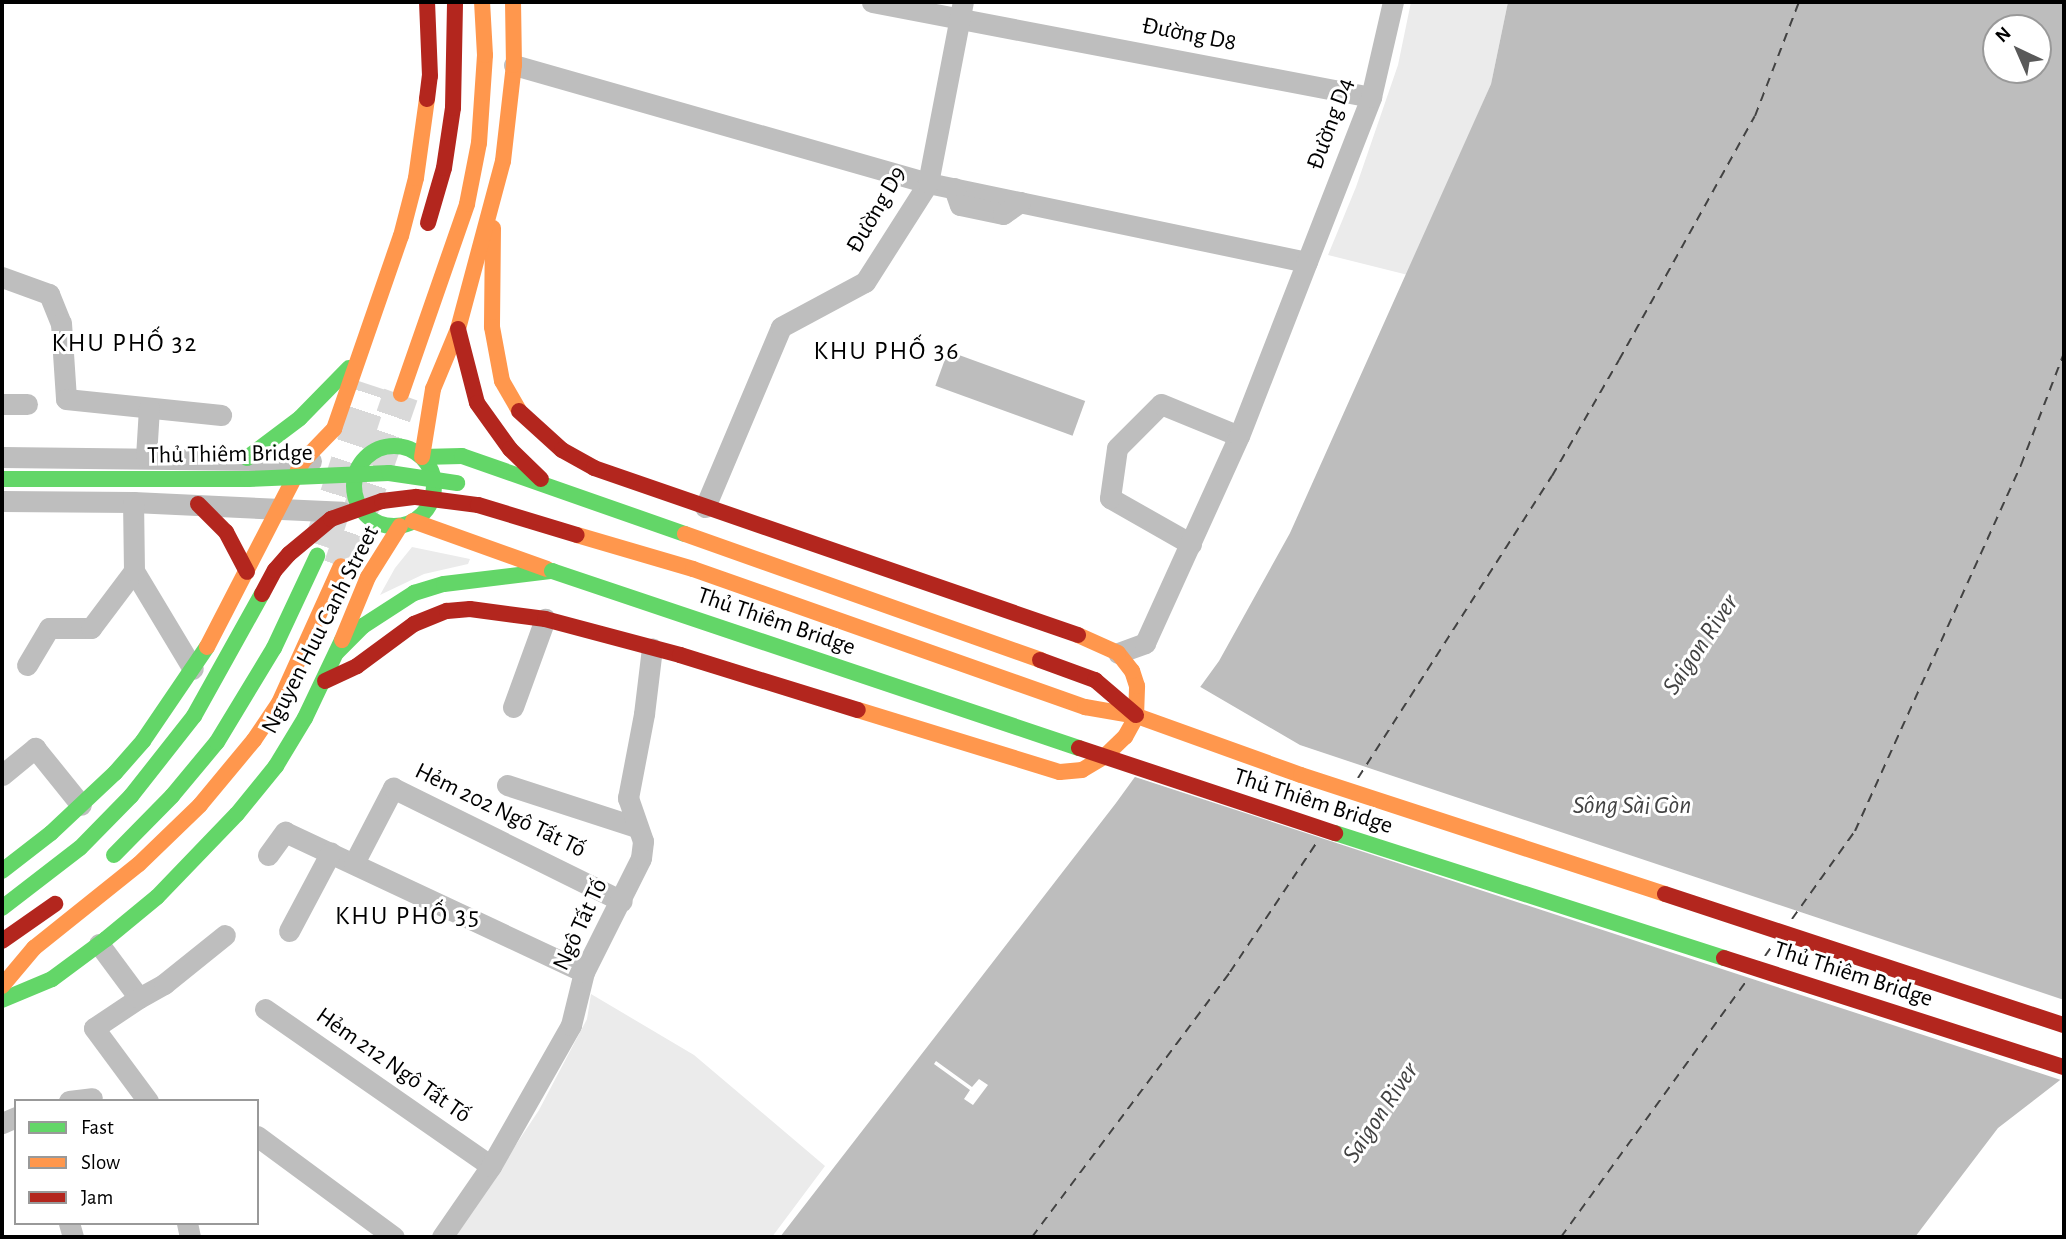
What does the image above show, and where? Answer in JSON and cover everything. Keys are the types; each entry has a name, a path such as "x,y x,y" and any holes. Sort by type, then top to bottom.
{"main road":[{"path":"2,870 115,774 143,741 193,669 247,572 303,461 334,429 401,236 416,178 430,76 427,2"},
{"path":"423,240 444,168 453,108 455,2"},
{"path":"401,394 467,204 480,143 485,55 482,2"},
{"path":"422,457 433,389 458,329 493,202 511,110 514,65 513,2"},
{"path":"325,681 357,666 414,624 447,611 470,608 545,619 652,648 1060,772 1082,770 1105,756 1125,737 1136,717 1137,686 1132,671 1118,653 1097,642 594,468 552,442 512,403 502,381 492,327 493,202"},
{"path":"458,329 477,403 510,449 549,487"},
{"path":"247,458 300,418 359,358"},
{"path":"334,429 349,460 354,488 364,513 387,526 407,524 431,502 434,489 429,466 412,450 390,446 349,460"},
{"path":"422,457 462,456 1095,680 1137,716"},
{"name":"Thủ Thiêm Bridge","path":"2,479 248,479 389,473 418,475 477,487"},
{"name":"Thủ Thiêm Bridge","path":"2,908 79,848 131,796 194,716 275,570 303,540 331,519 382,500 416,497 478,505 693,569 1085,708 1137,716 1301,775 2064,1024"},
{"path":"198,504 226,532 247,572"},
{"name":"Thủ Thiêm Bridge","path":"586,521 673,552 693,569"},
{"name":"Thủ Thiêm Bridge","path":"407,524 1264,810 2064,1067"},
{"name":"Nguyen Huu Canh Street","path":"2,1000 52,979 99,944 157,897 237,814 276,766 325,681 368,577 407,524"},
{"path":"101,866 140,830 217,743 274,648 317,556"},
{"path":"2,986 34,948 139,864 183,822 254,740 290,681 341,566"},
{"path":"334,656 363,626 414,593 444,584 552,571"},
{"path":"2,941 70,893"}],"street":[{"name":"Đường D8","path":"872,2 962,10 1371,97"},
{"name":"Đường D4","path":"1118,653 1145,643 1239,436 1371,97 1393,2"},
{"name":"Đường D9","path":"705,507 781,327 865,282 928,183 962,10"},
{"path":"514,65 928,183 1307,262"},
{"path":"2,277 49,294 61,323 66,399 221,415"},
{"path":"2,404 27,404"},
{"path":"1191,544 1110,498 1117,448 1161,404 1239,436"},
{"path":"146,457 149,408"},
{"path":"2,457 349,460"},
{"path":"2,501 198,504 364,513"},
{"path":"133,502 134,571 193,669"},
{"path":"27,665 49,628 91,628 134,571"},
{"path":"513,707 545,619"},
{"name":"Ngô Tất Tố","path":"442,1237 491,1166 570,1025 584,972 622,901 641,858 643,841 636,827 628,797 645,714 652,648"},
{"path":"2,775 35,748 81,805"},
{"path":"507,785 636,827"},
{"name":"Hẻm 202 Ngô Tất Tố","path":"354,863 393,788 622,901"},
{"path":"268,855 285,832 584,972"},
{"path":"289,931 331,852"},
{"path":"147,1099 94,1028 164,984 225,935"},
{"path":"99,944 139,998"},
{"name":"Hẻm 212 Ngô Tất Tố","path":"265,1009 491,1166"},
{"path":"84,1099 92,1098"},
{"path":"259,1137 394,1237"}],"shaded area":[{"path":"1411,2 1508,2 1491,84 1408,275 1328,255 1356,187 1398,65"},
{"path":"412,547 470,559 468,564 424,574 380,595 395,568"},
{"path":"591,994 694,1055 825,1166 772,1237 455,1237 539,1110 587,1019"}],"water":[{"name":"Sông Sài Gòn","path":"1508,2 2064,2 2064,1077 1998,1128 1915,1237 780,1237 1116,803 1219,661 1290,533 1491,84"},
{"path":"948,351 1085,401 1073,436 935,386"}],"pier":[{"path":"1197,685 1300,745 2064,1000 2064,1081 1132,776"},
{"path":"936,1061 972,1087 979,1079 988,1085 973,1105 964,1099 970,1090 934,1064"}],"ferry route":[{"path":"1358,778 1552,476 1619,360 1755,116 1799,2"},
{"path":"1792,919 1855,831 2021,465 2064,353"},
{"path":"1334,817 1342,804"},
{"path":"1032,1237 1230,972 1317,842"},
{"path":"1765,956 1772,946"},
{"path":"1561,1237 1747,980"}],"tunnel":[{"path":"321,545 373,385"},
{"path":"341,566 401,394"}],"traffic: fast":[{"path":"247,458 300,418 349,368"},
{"path":"394,446 409,449 422,458 431,471 434,486 431,501 422,514 409,523 394,526 379,523 366,514 357,501 354,486 357,471 366,458 379,449 394,446"},
{"path":"422,457 462,456 685,534"},
{"path":"2,479 248,479 389,473 457,483"},
{"path":"114,855 172,796 217,742 274,648 317,556"},
{"path":"337,652 363,626 414,593 444,584 552,571"},
{"path":"552,571 1079,748"},
{"path":"2,908 80,848 131,796 194,716 262,594"},
{"path":"2,1000 52,979 106,939 157,897 237,814 276,766 305,718 342,640"},
{"path":"2,871 51,833 115,773 143,741 207,647"},
{"path":"1335,833 1724,958"}],"traffic: slow":[{"path":"401,394 467,204 479,143 485,55 482,2"},
{"path":"422,457 433,389 458,329 503,161 514,65 513,2"},
{"path":"207,647 303,461 334,429 401,236 416,178 427,99"},
{"path":"493,228 492,327 502,381 519,411"},
{"path":"413,521 547,569"},
{"path":"342,640 368,577 400,526"},
{"path":"685,534 1040,660"},
{"path":"577,535 693,569 1085,707 1137,716"},
{"path":"2,986 34,948 139,864 200,805 254,740 279,703 341,566"},
{"path":"858,710 1060,772 1082,770 1105,756 1125,737 1136,717 1137,686 1132,671 1118,653 1078,635"},
{"path":"1137,716 1301,775 1665,894"}],"traffic: jam":[{"path":"427,2 430,76 427,99"},
{"path":"428,223 444,168 453,108 455,2"},
{"path":"458,329 477,403 510,449 541,479"},
{"path":"519,411 562,450 594,468 1078,635"},
{"path":"262,594 275,570 289,554 331,519 382,501 416,497 478,505 577,535"},
{"path":"198,504 226,532 247,572"},
{"path":"325,681 357,666 414,624 447,611 470,609 545,619 680,655 858,710"},
{"path":"1040,660 1095,680 1136,715"},
{"path":"1079,748 1335,833"},
{"path":"1665,894 2064,1025"},
{"path":"2,941 55,904"},
{"path":"1724,958 2064,1067"}],"district":[{"name":"KHU PHỐ 32","path":"125,344"},
{"name":"KHU PHỐ 36","path":"887,352"},
{"name":"KHU PHỐ 35","path":"408,917"}],"water label":[{"name":"Saigon River","path":"1701,645"},
{"name":"Saigon River","path":"1381,1113"}]}
